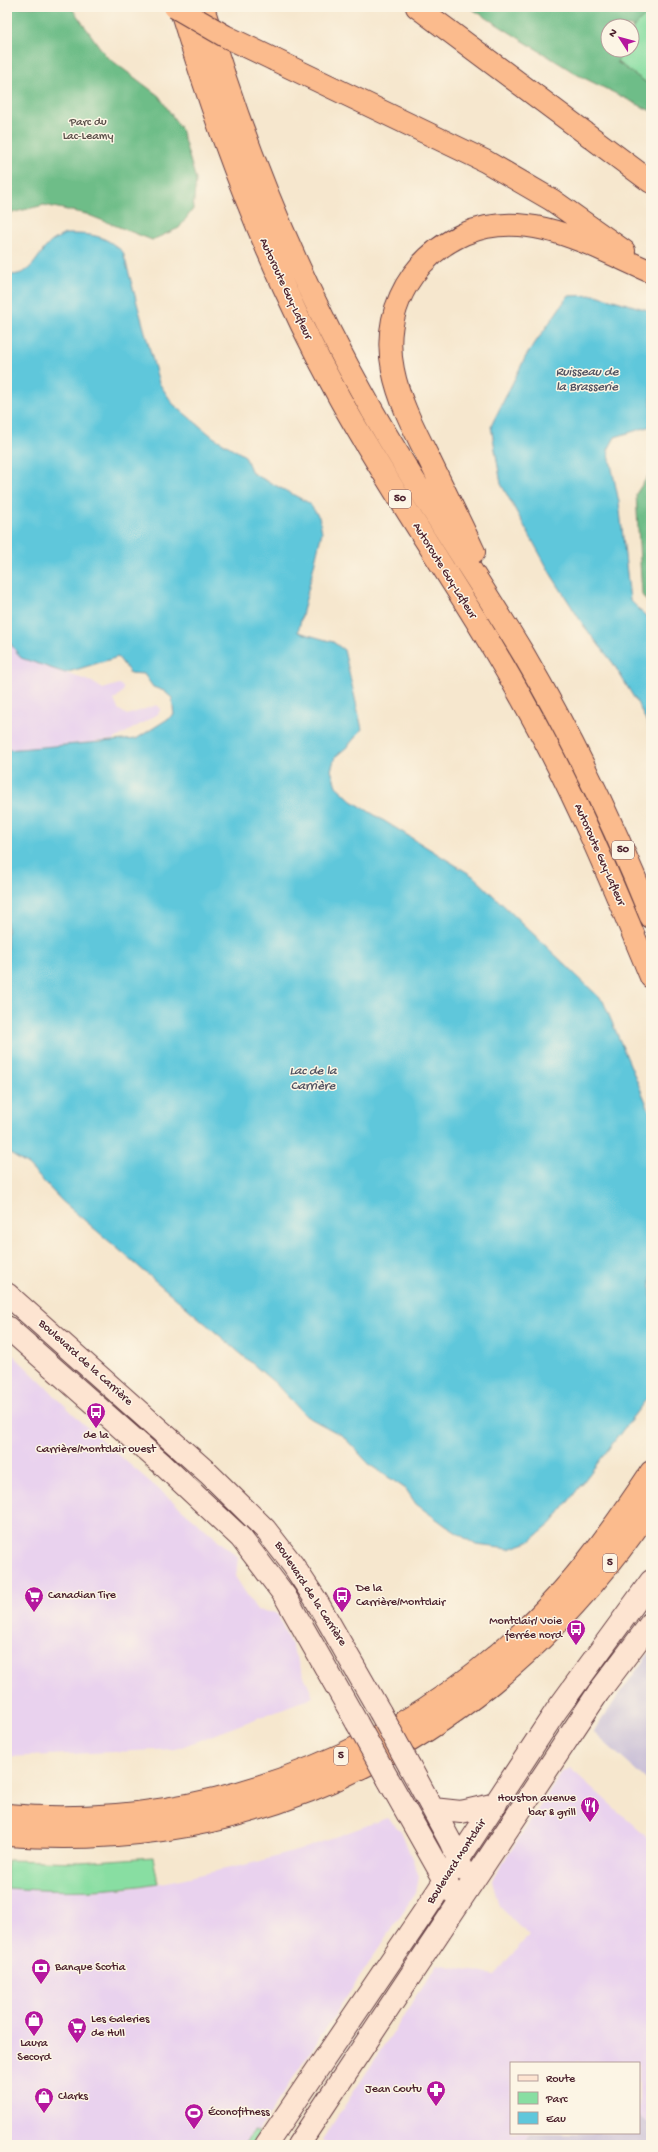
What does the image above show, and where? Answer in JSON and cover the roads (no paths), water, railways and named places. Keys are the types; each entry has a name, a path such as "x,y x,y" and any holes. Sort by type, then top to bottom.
{"highway":[{"path":"175,7 225,36 434,135 508,173 552,200 651,271"},
{"name":"Autoroute Guy-Lafleur","path":"180,7 231,165 264,245 291,304 353,422 494,651 536,725 584,818 651,977"},
{"name":"Autoroute Guy-Lafleur","path":"203,7 227,86 256,167 311,295 385,433 524,656 590,779 651,917"},
{"path":"417,7 651,182"},
{"path":"524,656 401,399 393,370 390,347 391,324 396,309 410,279 426,260 438,249 467,233 498,225 522,225 552,230 651,271"},
{"name":"5","path":"7,1815 49,1817 107,1816 154,1811 203,1802 246,1792 293,1776 338,1758 384,1734 462,1684 525,1629 583,1566 651,1472"},
{"name":"5","path":"7,1835 67,1837 107,1836 195,1824 248,1812 293,1797 374,1762 421,1735 463,1707 533,1650 588,1590 651,1507"}],"main road":[{"name":"Boulevard de la Carrière","path":"7,1294 208,1473 265,1529 293,1565 316,1600 433,1809 459,1860 464,1894"},
{"name":"Boulevard de la Carrière","path":"7,1327 198,1497 241,1538 285,1596 445,1881 464,1894"},
{"name":"Boulevard Montclair","path":"266,2145 445,1881 576,1683 651,1581"},
{"name":"Boulevard Montclair","path":"298,2145 598,1693 651,1622"},
{"path":"433,1809 461,1812 496,1804"}],"water":[{"name":"Lac de la Carrière","path":"65,234 82,234 103,238 123,252 159,383 173,404 213,437 245,456 252,473 309,503 319,517 322,532 298,632 333,642 344,650 362,729 348,746 335,757 331,770 336,786 352,801 473,876 603,1001 651,1114 651,1393 552,1523 529,1542 509,1549 476,1545 446,1526 416,1504 406,1489 370,1465 343,1436 306,1416 275,1383 62,1201 28,1165 7,1152 7,750 136,739 174,715 172,698 164,691 153,687 144,674 130,673 118,657 65,673 21,658 7,639 7,275 16,274 29,269 51,242"},
{"name":"Ruisseau de la Brasserie","path":"596,295 651,311 651,426 615,437 608,450 619,502 630,600 651,621 651,731 639,706 613,663 584,626 552,576 501,484 491,426 526,356 568,296"}],"place":[{"name":"de la Carrière/Montclair ouest","path":"96,1429"},
{"name":"Canadian Tire","path":"34,1613"},
{"name":"De la Carrière/Montclair","path":"342,1613"},
{"name":"Montclair/ Voie ferrée nord","path":"576,1646"},
{"name":"Houston avenue bar & grill","path":"590,1823"},
{"name":"Banque Scotia","path":"41,1985"},
{"name":"Laura Secord","path":"34,2037"},
{"name":"Les Galeries de Hull","path":"77,2044"},
{"name":"Jean Coutu","path":"436,2107"},
{"name":"Clarks","path":"44,2114"},
{"name":"Éconofitness","path":"194,2130"}],"park label":[{"name":"Parc du Lac-Leamy","path":"88,130"}]}
